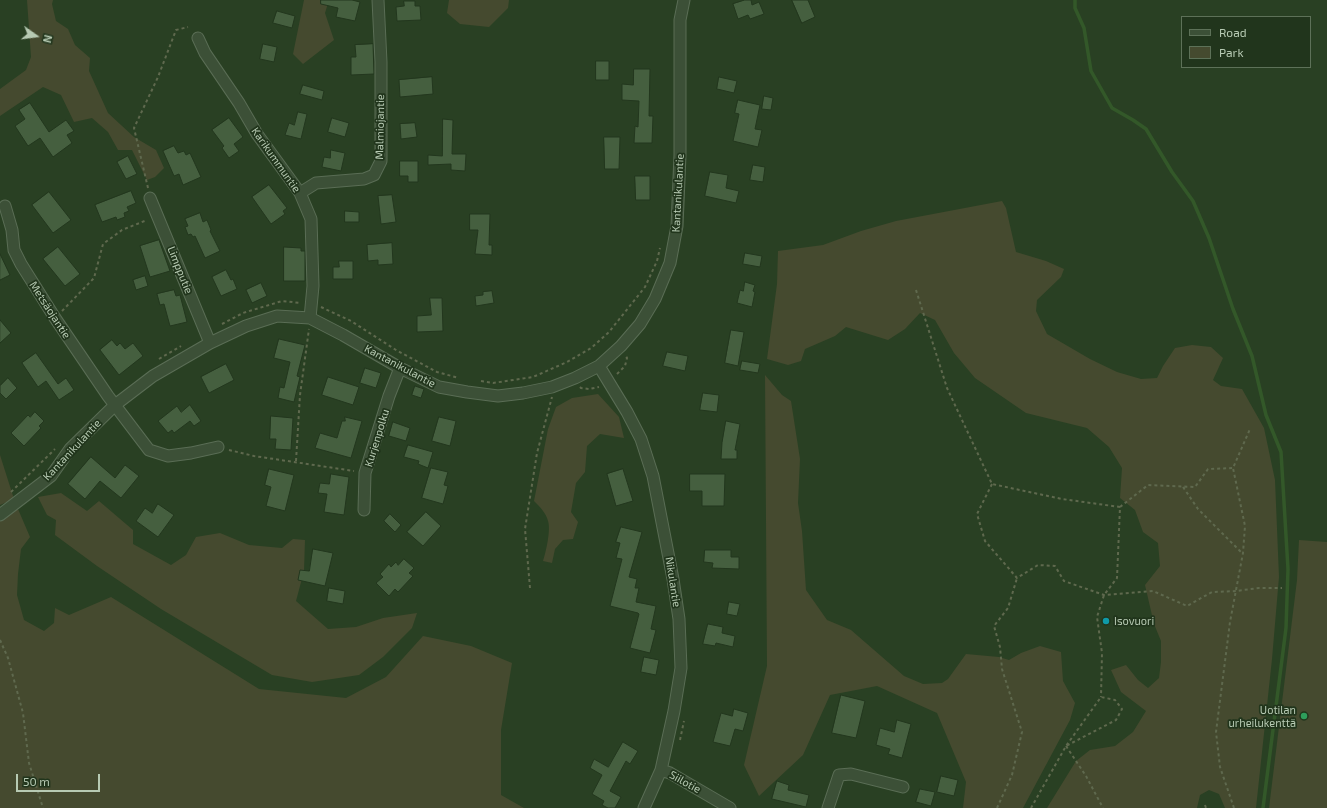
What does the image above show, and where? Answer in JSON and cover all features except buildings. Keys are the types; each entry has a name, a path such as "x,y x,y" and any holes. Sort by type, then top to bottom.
{"street":[{"name":"Malmiojantie","path":"300,193 316,183 364,180 374,175 381,162 381,62 378,0"},
{"name":"Kantanikulantie","path":"0,515 51,476 70,449 115,405 153,376 210,343 246,326 277,316 310,318 400,368 440,386 467,392 498,396 523,393 555,386 598,366 621,346 640,324 655,299 670,263 677,226 680,155 680,20 684,0"},
{"name":"Karikummuntie","path":"198,38 205,53 239,103 256,134 300,193 311,219 313,286 310,318"},
{"name":"Limpputie","path":"150,198 204,333 210,343"},
{"name":"Metsäojantie","path":"5,206 12,230 14,250 21,264 55,318 115,405 149,450 168,456 218,447"},
{"name":"Nikulantie","path":"598,366 627,412 641,439 653,476 674,579 679,620 681,668 674,711 661,770 644,808"},
{"name":"Kurjenpolku","path":"364,510 366,473 389,396 400,368"},
{"name":"Siilotie","path":"661,770 670,773 730,808"},
{"path":"828,808 839,776 851,774 903,787"}],"path":[{"path":"150,198 134,128 158,77 176,30 188,26"},
{"path":"55,318 94,278 103,244 122,230 157,216"},
{"path":"478,381 493,383 533,377 566,362 591,348 610,332 645,287 657,261 662,242"},
{"path":"916,290 947,388 992,484"},
{"path":"204,333 243,313 282,301 312,303 351,322 396,350 437,372 464,380"},
{"path":"296,461 300,395 310,318"},
{"path":"153,363 185,344"},
{"path":"530,588 525,529 537,453 555,386"},
{"path":"1234,808 1220,767 1216,732 1230,622 1243,553 1245,526 1233,468 1250,429"},
{"path":"7,495 58,447"},
{"path":"218,447 254,456 296,461 366,473"},
{"path":"992,484 1062,499 1120,507 1148,485 1195,487 1208,469 1233,468"},
{"path":"992,484 978,514 979,521 985,542 1017,578"},
{"path":"1183,487 1198,509 1243,553"},
{"path":"1031,808 1066,746 1100,696 1102,653 1097,617 1104,595 1117,578 1120,507"},
{"path":"997,808 1012,775 1022,732 1002,669 1000,647 994,626 1008,608 1017,578 1038,565 1055,566 1064,581 1104,595 1153,591 1187,606 1212,592 1259,588 1282,588"},
{"path":"0,640 8,658 23,713 29,763 43,808"},
{"path":"1066,746 1116,720 1122,709 1115,700 1100,696"},
{"path":"1066,746 1086,776 1103,808"}],"green space":[{"path":"27,0 53,0 52,4 56,21 68,29 75,45 90,58 89,71 108,113 134,137 156,150 164,168 155,177 147,180 132,150 118,150 108,132 92,118 74,122 61,95 43,87 0,116 0,89 26,70 31,57"},
{"path":"304,0 329,0 325,13 334,40 303,64 293,54"},
{"path":"449,0 509,0 508,8 489,27 460,24 447,13"},
{"path":"1002,201 1006,208 1016,252 1046,261 1064,269 1061,277 1037,300 1036,311 1047,334 1090,359 1117,372 1141,379 1157,378 1175,348 1192,345 1211,347 1223,358 1213,380 1221,386 1242,389 1264,428 1275,480 1279,577 1256,808 1225,808 1219,794 1209,790 1200,795 1197,808 1047,808 1076,761 1090,750 1115,746 1133,732 1146,711 1121,692 1111,670 1126,665 1138,680 1148,688 1159,678 1161,641 1154,624 1145,585 1160,566 1158,543 1143,532 1135,510 1120,498 1122,468 1109,447 1087,428 1026,413 975,378 954,353 935,320 920,313 905,329 888,340 846,327 835,336 805,349 801,361 788,365 767,359 777,284 778,251 823,245 861,231 896,221"},
{"path":"765,375 782,395 791,401 800,459 798,503 802,531 806,590 827,620 851,630 904,676 923,684 942,683 948,679 966,654 999,657 1009,660 1021,653 1040,646 1061,652 1063,681 1075,703 1070,720 1023,808 963,808 966,782 937,713 877,686 830,695 803,755 759,796 744,765 767,666"},
{"path":"598,394 619,417 624,438 600,434 587,446 585,472 576,483 571,512 578,522 573,539 563,540 555,549 552,563 543,561 548,541 549,525 541,508 534,501 548,429 556,407 572,398"},
{"path":"0,455 14,499 0,505"},
{"path":"61,493 87,511 99,501 133,530 133,544 171,565 186,555 196,537 220,533 249,545 282,548 293,539 305,540 304,571 296,601 328,629 356,627 383,618 417,613 412,628 383,657 359,675 312,682 272,675 161,609 97,566 55,535 56,520 47,515 38,497"},
{"path":"18,509 30,537 21,549 17,595 24,620 44,631 54,623 55,608 69,615 111,597 259,689 346,698 386,677 423,636 471,646 512,663 501,730 501,795 524,808 0,808 0,513"},
{"name":"Uotilan urheilukenttä","path":"1299,540 1327,542 1327,808 1269,808 1297,580"}],"waterway":[{"path":"1075,0 1075,8 1084,28 1091,71 1112,108 1146,129 1172,172 1193,201 1209,238 1233,309 1252,356 1266,415 1281,452 1288,569 1286,628 1263,808"}],"place":[{"name":"Isovuori","path":"1106,621"},
{"name":"Uotilan urheilukenttä","path":"1304,716"}]}
